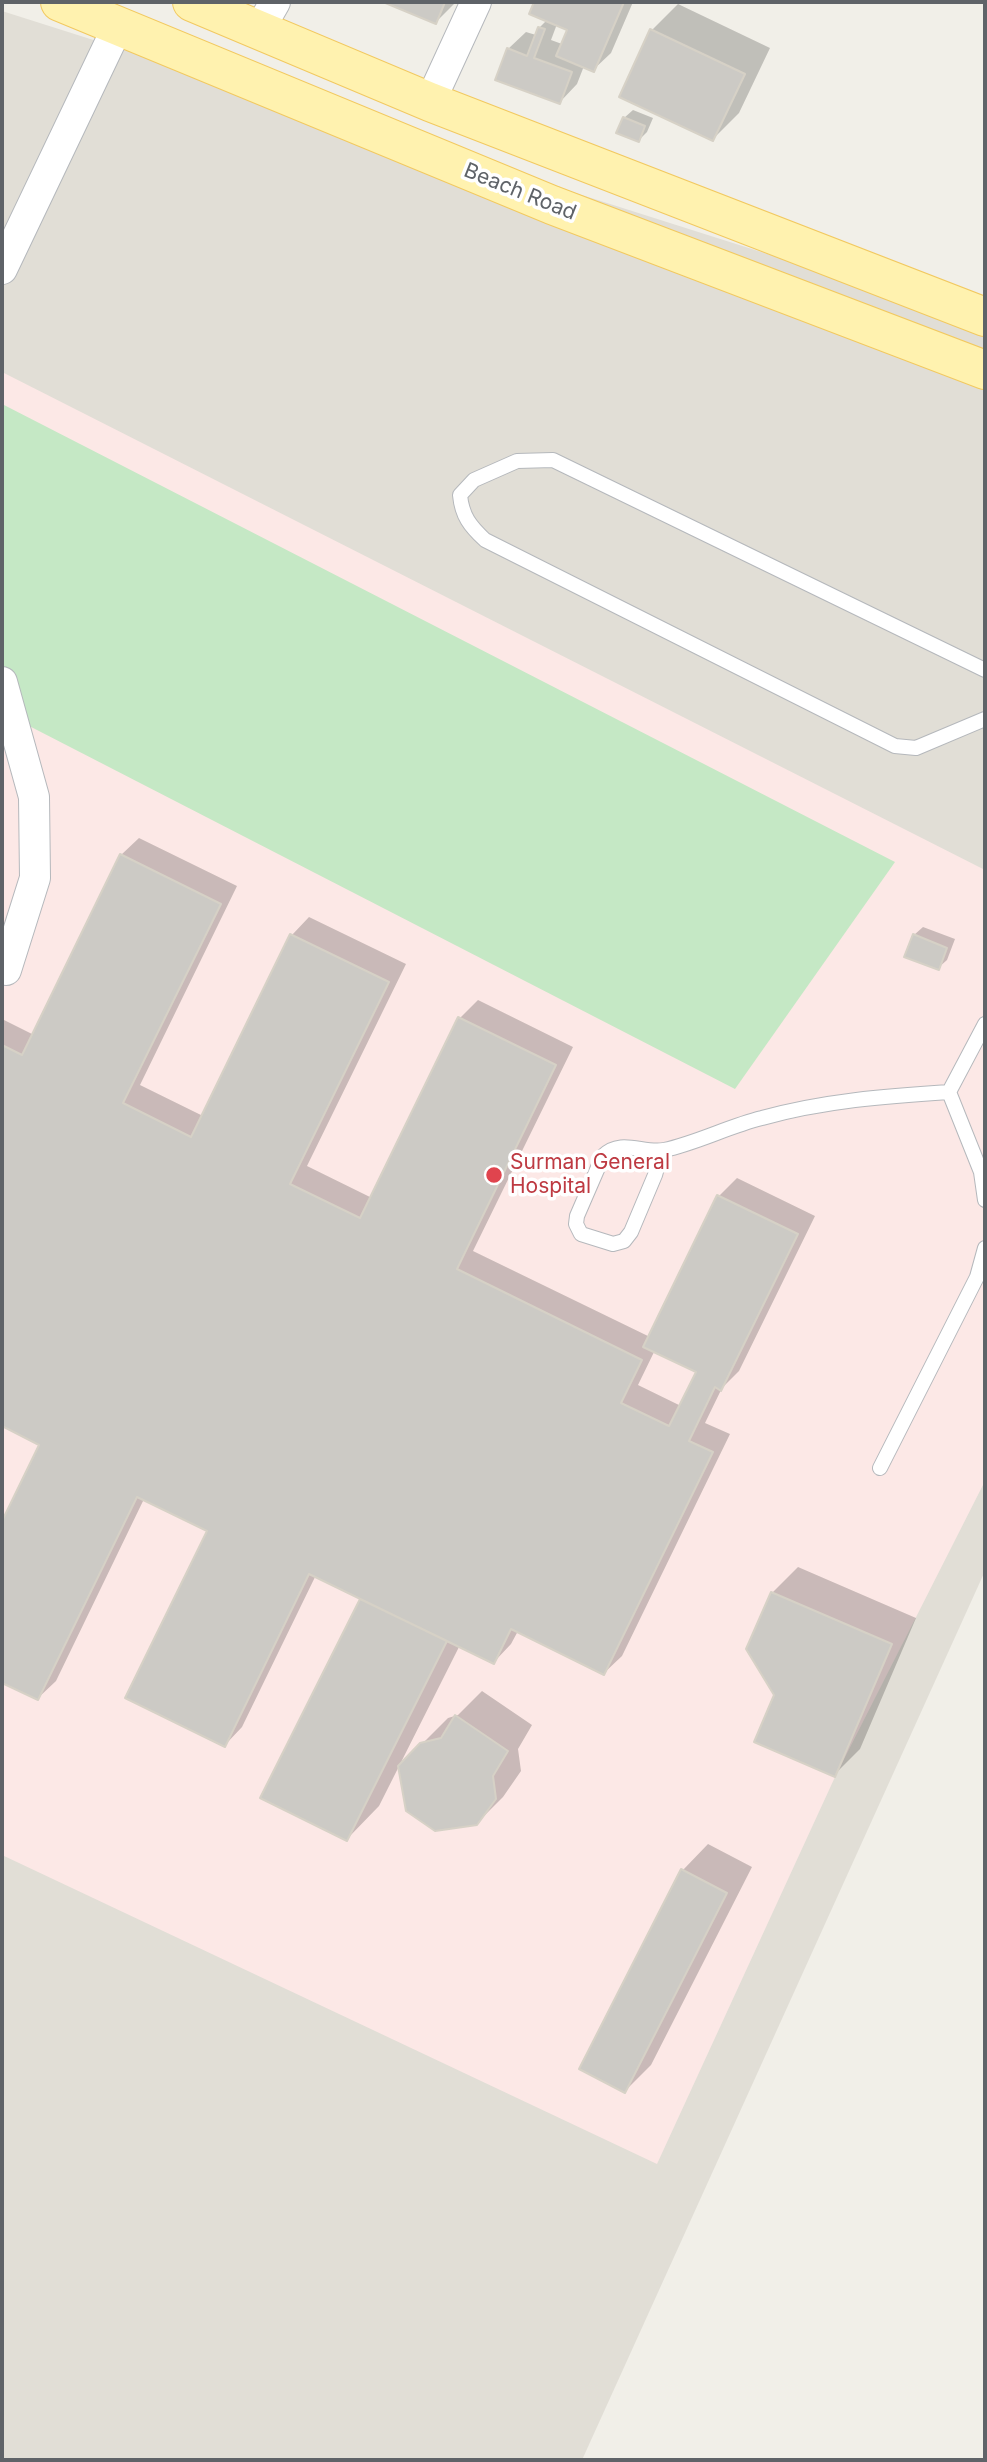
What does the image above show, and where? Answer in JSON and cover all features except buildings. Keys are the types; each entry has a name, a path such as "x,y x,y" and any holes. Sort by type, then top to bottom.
{"main road":[{"name":"Beach Road","path":"60,2 552,205 985,370"},
{"path":"192,2 267,16 430,102 985,317"}],"street":[{"path":"430,102 476,2"},
{"path":"6,252 118,26"},
{"path":"2,682 34,797 35,878 6,970"}],"lane":[{"path":"985,670 553,460 517,461 474,480 460,495 461,509 468,524 485,540 895,746 916,748 985,719"},
{"path":"985,1024 949,1092 981,1172 985,1200"},
{"path":"662,1151 631,1232 624,1241 613,1244 581,1234 576,1224 577,1216 603,1156 608,1151 619,1147 662,1151 762,1118 802,1109 892,1096 949,1092"},
{"path":"880,1468 977,1277 985,1248"}],"shaded area":[{"name":"Surman General Hospital","path":"2,11 985,323 985,1571 582,2460 2,2460"},
{"name":"Surman General Hospital","path":"2,372 985,870 985,1481 835,1777 657,2164 2,1855"}],"green space":[{"path":"4,405 895,862 735,1089 2,712"}],"place":[{"name":"Surman General Hospital","path":"494,1175"}]}
